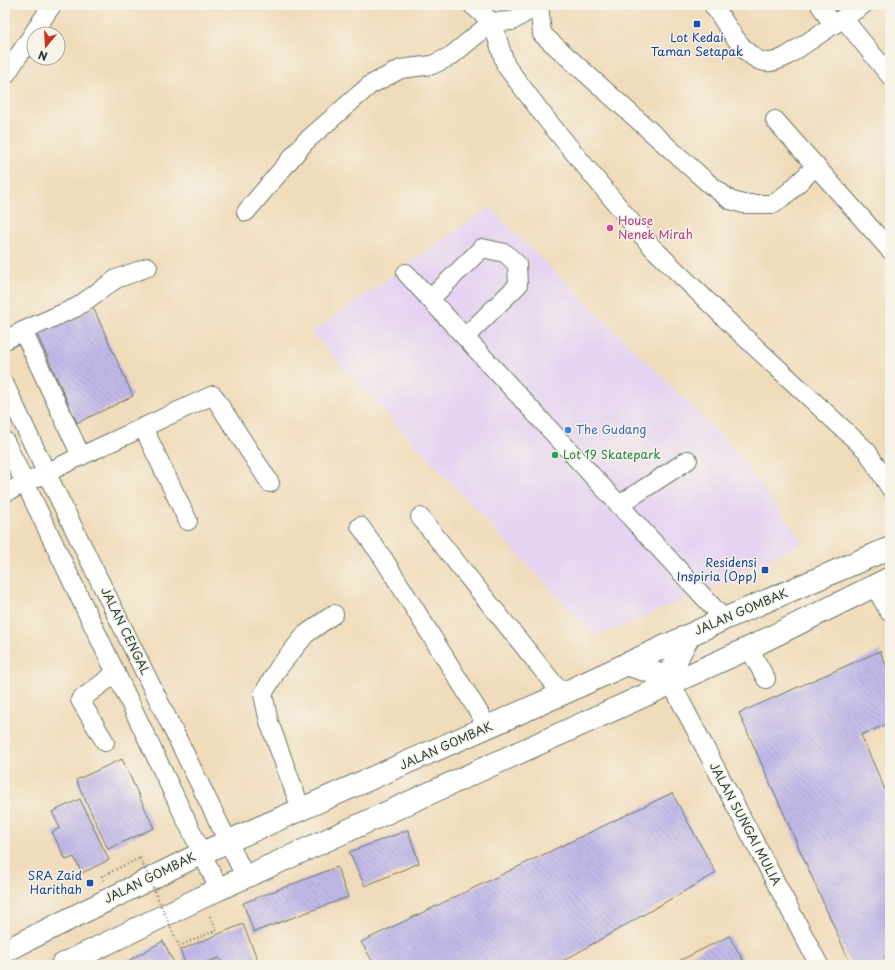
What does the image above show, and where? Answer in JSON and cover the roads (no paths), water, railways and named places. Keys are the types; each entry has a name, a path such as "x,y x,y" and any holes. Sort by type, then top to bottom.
{"main road":[{"name":"JALAN GOMBAK","path":"5,951 228,841 562,694 724,619 890,548"},
{"path":"62,965 219,889 749,648 882,582"},
{"path":"671,683 673,668 677,657 690,635"},
{"path":"626,664 658,674 671,683"}],"street":[{"path":"5,76 52,5"},
{"path":"473,5 492,22 506,66 547,120 651,246 739,332 867,451 890,488"},
{"path":"246,212 305,142 370,85 401,70 432,65 451,56 492,22 512,21 539,5 542,34 707,182 730,200 743,204 774,204 816,166"},
{"path":"713,5 748,55 766,62 778,60 787,56 863,5"},
{"path":"820,5 838,21 890,76"},
{"path":"775,120 890,250"},
{"path":"430,299 482,248 505,253 517,264 518,285 465,337"},
{"path":"5,340 77,307 116,279 148,267"},
{"path":"406,273 724,619"},
{"path":"23,331 81,456"},
{"name":"JALAN CENGAL","path":"5,385 46,472 246,878"},
{"path":"5,493 46,472 213,395 270,483"},
{"path":"143,428 188,521"},
{"path":"5,441 219,889"},
{"path":"619,505 688,460"},
{"path":"420,517 562,694"},
{"path":"360,526 383,558 488,727"},
{"path":"882,582 889,612"},
{"path":"301,809 269,722 264,694 279,667 306,634 334,614"},
{"path":"749,648 766,679"},
{"path":"105,742 80,700 116,673"},
{"name":"JALAN SUNGAI MULIA","path":"671,683 818,965"}],"place":[{"name":"Lot Kedai Taman Setapak","path":"697,24"},
{"name":"House Nenek Mirah","path":"610,228"},
{"name":"The Gudang","path":"568,430"},
{"name":"Lot 19 Skatepark","path":"555,455"},
{"name":"Residensi Inspiria (Opp)","path":"765,570"},
{"name":"SRA Zaid Harithah","path":"90,883"}]}
